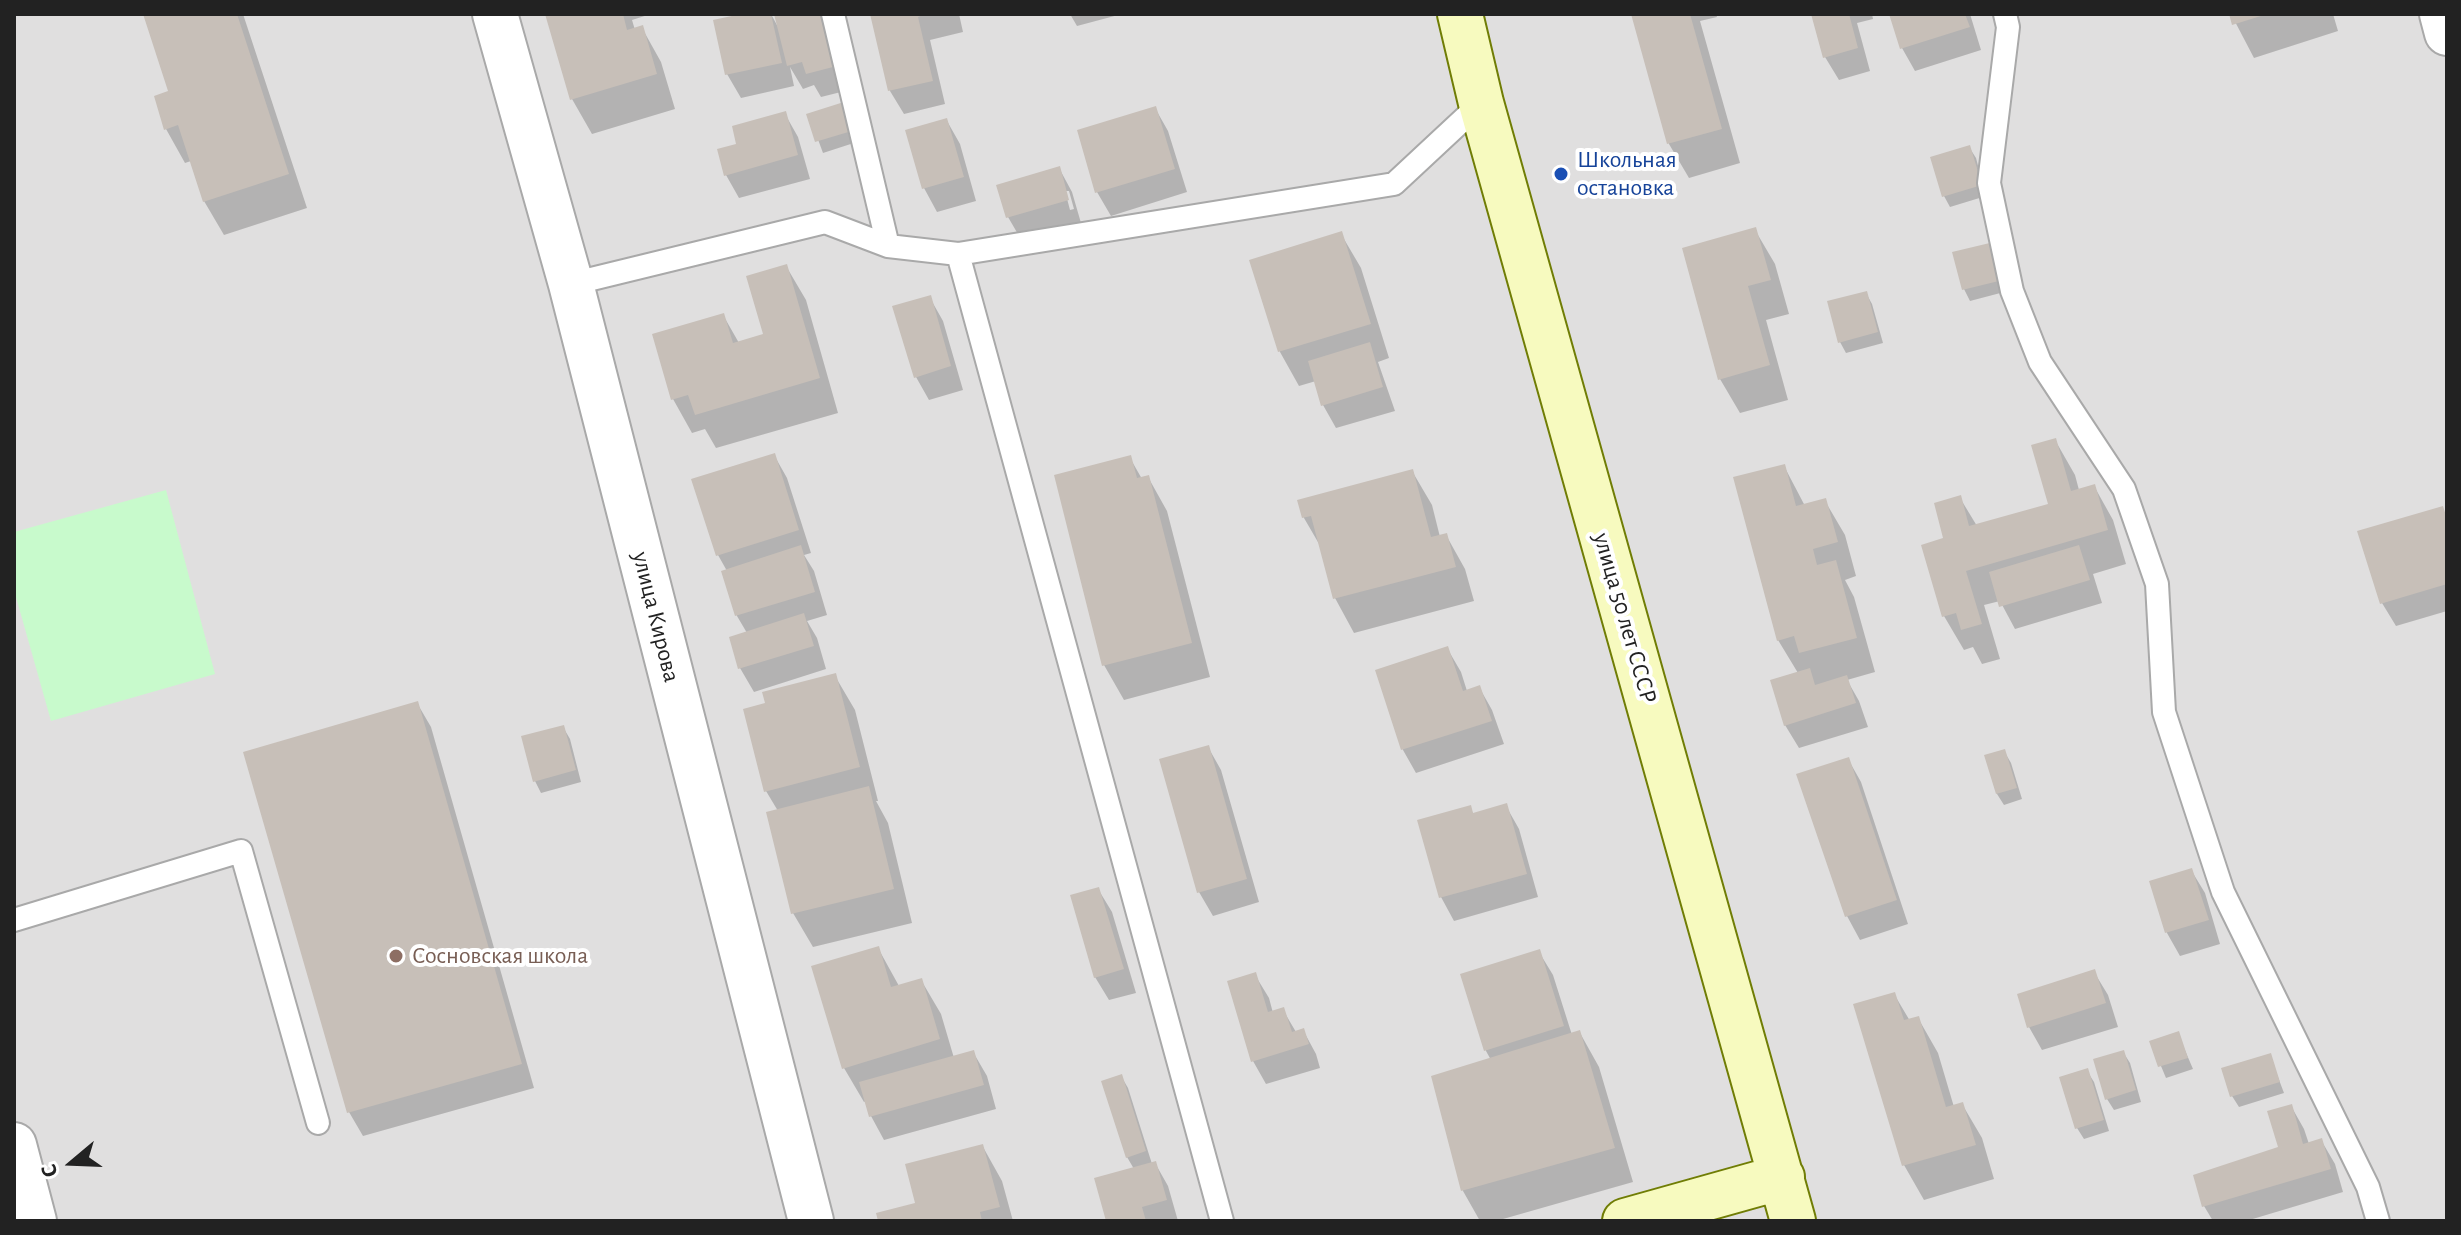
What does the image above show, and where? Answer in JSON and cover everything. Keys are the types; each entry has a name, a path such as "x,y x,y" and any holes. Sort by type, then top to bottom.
{"street":[{"name":"улица Кирова","path":"495,14 571,284 811,1221"},
{"name":"улица 50 лет СССР","path":"1460,14 1481,103 1793,1221"},
{"path":"2442,14 2447,33"},
{"path":"14,1145 34,1221"},
{"path":"1625,1221 1782,1177"}],"lane":[{"path":"833,14 888,246"},
{"path":"2005,14 2008,27 1989,183 2012,291 2040,362 2124,489 2157,584 2164,712 2223,892 2368,1187 2378,1221"},
{"path":"571,284 825,222 888,246 958,254 1394,184 1481,103"},
{"path":"958,254 1222,1221"},
{"path":"14,920 241,851 318,1123"}],"shaded area":[{"path":"14,14 2447,14 2447,1221 14,1221"}],"green space":[{"path":"166,490 215,674 51,721 14,590 14,532"}],"building":[{"path":"143,14 237,14 289,174 203,202 178,125 164,130 154,96 168,91"},
{"path":"545,14 623,14 627,30 643,25 657,74 570,100"},
{"path":"741,14 771,14 782,63 725,75 713,20"},
{"path":"774,14 820,14 833,67 806,74 802,62 787,66"},
{"path":"870,14 925,14 918,17 933,81 888,91"},
{"path":"1631,14 1690,14 1722,129 1667,144"},
{"path":"1811,14 1849,14 1858,48 1823,58"},
{"path":"1889,14 1965,14 1970,27 1900,49"},
{"path":"2229,14 2264,14 2264,15 2232,25"},
{"path":"847,101 855,130 815,142 806,114"},
{"path":"1156,106 1175,169 1095,193 1077,130"},
{"path":"786,111 798,155 724,176 717,149 736,144 732,126"},
{"path":"947,118 964,177 922,189 905,130"},
{"path":"1970,145 1982,185 1942,197 1930,157"},
{"path":"1060,166 1069,200 1006,218 996,185"},
{"path":"1756,227 1771,280 1748,286 1770,365 1718,380 1682,248"},
{"path":"1342,231 1371,324 1278,352 1249,260"},
{"path":"1994,242 2003,280 1962,290 1952,252"},
{"path":"787,264 820,378 695,415 688,395 671,400 652,334 724,313 733,343 763,334 746,276"},
{"path":"1867,291 1878,332 1838,343 1827,301"},
{"path":"931,295 951,366 914,378 892,306"},
{"path":"1370,342 1383,387 1321,406 1308,361"},
{"path":"2056,438 2071,491 2095,484 2108,530 1966,571 1982,624 1961,630 1956,613 1942,617 1921,545 1943,538 1934,503 1961,495 1969,526 2048,504 2031,445"},
{"path":"775,453 799,530 716,556 691,479"},
{"path":"1131,455 1137,478 1149,475 1192,643 1102,666 1054,475"},
{"path":"1785,464 1796,506 1826,498 1838,542 1813,549 1817,565 1836,560 1857,638 1799,653 1794,636 1777,641 1733,477"},
{"path":"1413,469 1431,537 1447,533 1456,567 1333,599 1311,516 1302,518 1297,500"},
{"path":"2443,506 2447,519 2447,584 2380,604 2357,531"},
{"path":"801,545 815,592 735,616 721,571"},
{"path":"2079,545 2090,580 1999,607 1989,572"},
{"path":"804,613 814,646 738,669 729,637"},
{"path":"1448,646 1463,691 1480,685 1492,721 1401,750 1375,670"},
{"path":"1810,668 1815,685 1847,675 1856,703 1784,726 1770,680"},
{"path":"836,673 860,767 764,792 743,709 765,703 762,692"},
{"name":"Сосновская школа","path":"418,701 522,1064 347,1113 243,752"},
{"path":"564,725 576,770 533,782 521,736"},
{"path":"1209,745 1247,879 1197,893 1159,759"},
{"path":"2005,749 2017,788 1996,794 1984,755"},
{"path":"1849,757 1897,900 1845,917 1796,774"},
{"path":"869,786 894,889 791,914 766,812"},
{"path":"1507,803 1527,874 1439,898 1417,820 1471,805 1473,813"},
{"path":"2192,868 2209,920 2165,933 2149,881"},
{"path":"1099,887 1124,969 1094,978 1070,895"},
{"path":"879,946 891,987 922,978 940,1039 842,1069 811,966"},
{"path":"1540,949 1564,1026 1484,1051 1460,974"},
{"path":"2095,969 2106,1003 2027,1028 2017,994"},
{"path":"1256,972 1268,1012 1284,1007 1292,1032 1304,1028 1309,1044 1251,1062 1227,981"},
{"path":"1895,992 1904,1020 1919,1016 1946,1107 1963,1102 1976,1145 1902,1166 1853,1004"},
{"path":"1580,1030 1615,1148 1461,1191 1431,1076"},
{"path":"2179,1031 2188,1058 2158,1067 2149,1041"},
{"path":"974,1050 984,1085 869,1117 859,1082"},
{"path":"2124,1050 2136,1090 2105,1100 2093,1059"},
{"path":"2271,1053 2280,1082 2230,1097 2221,1068"},
{"path":"2088,1068 2104,1120 2075,1129 2059,1077"},
{"path":"1122,1074 1146,1151 1126,1158 1101,1081"},
{"path":"2292,1104 2303,1144 2322,1138 2331,1169 2202,1207 2193,1175 2278,1147 2267,1111"},
{"path":"983,1144 1000,1207 980,1212 982,1221 878,1221 876,1213 915,1203 905,1164"},
{"path":"1156,1161 1167,1200 1142,1207 1146,1221 1106,1221 1094,1178"}],"place":[{"name":"Школьная остановка","path":"1561,174"},
{"name":"Сосновская школа","path":"396,956"}]}
